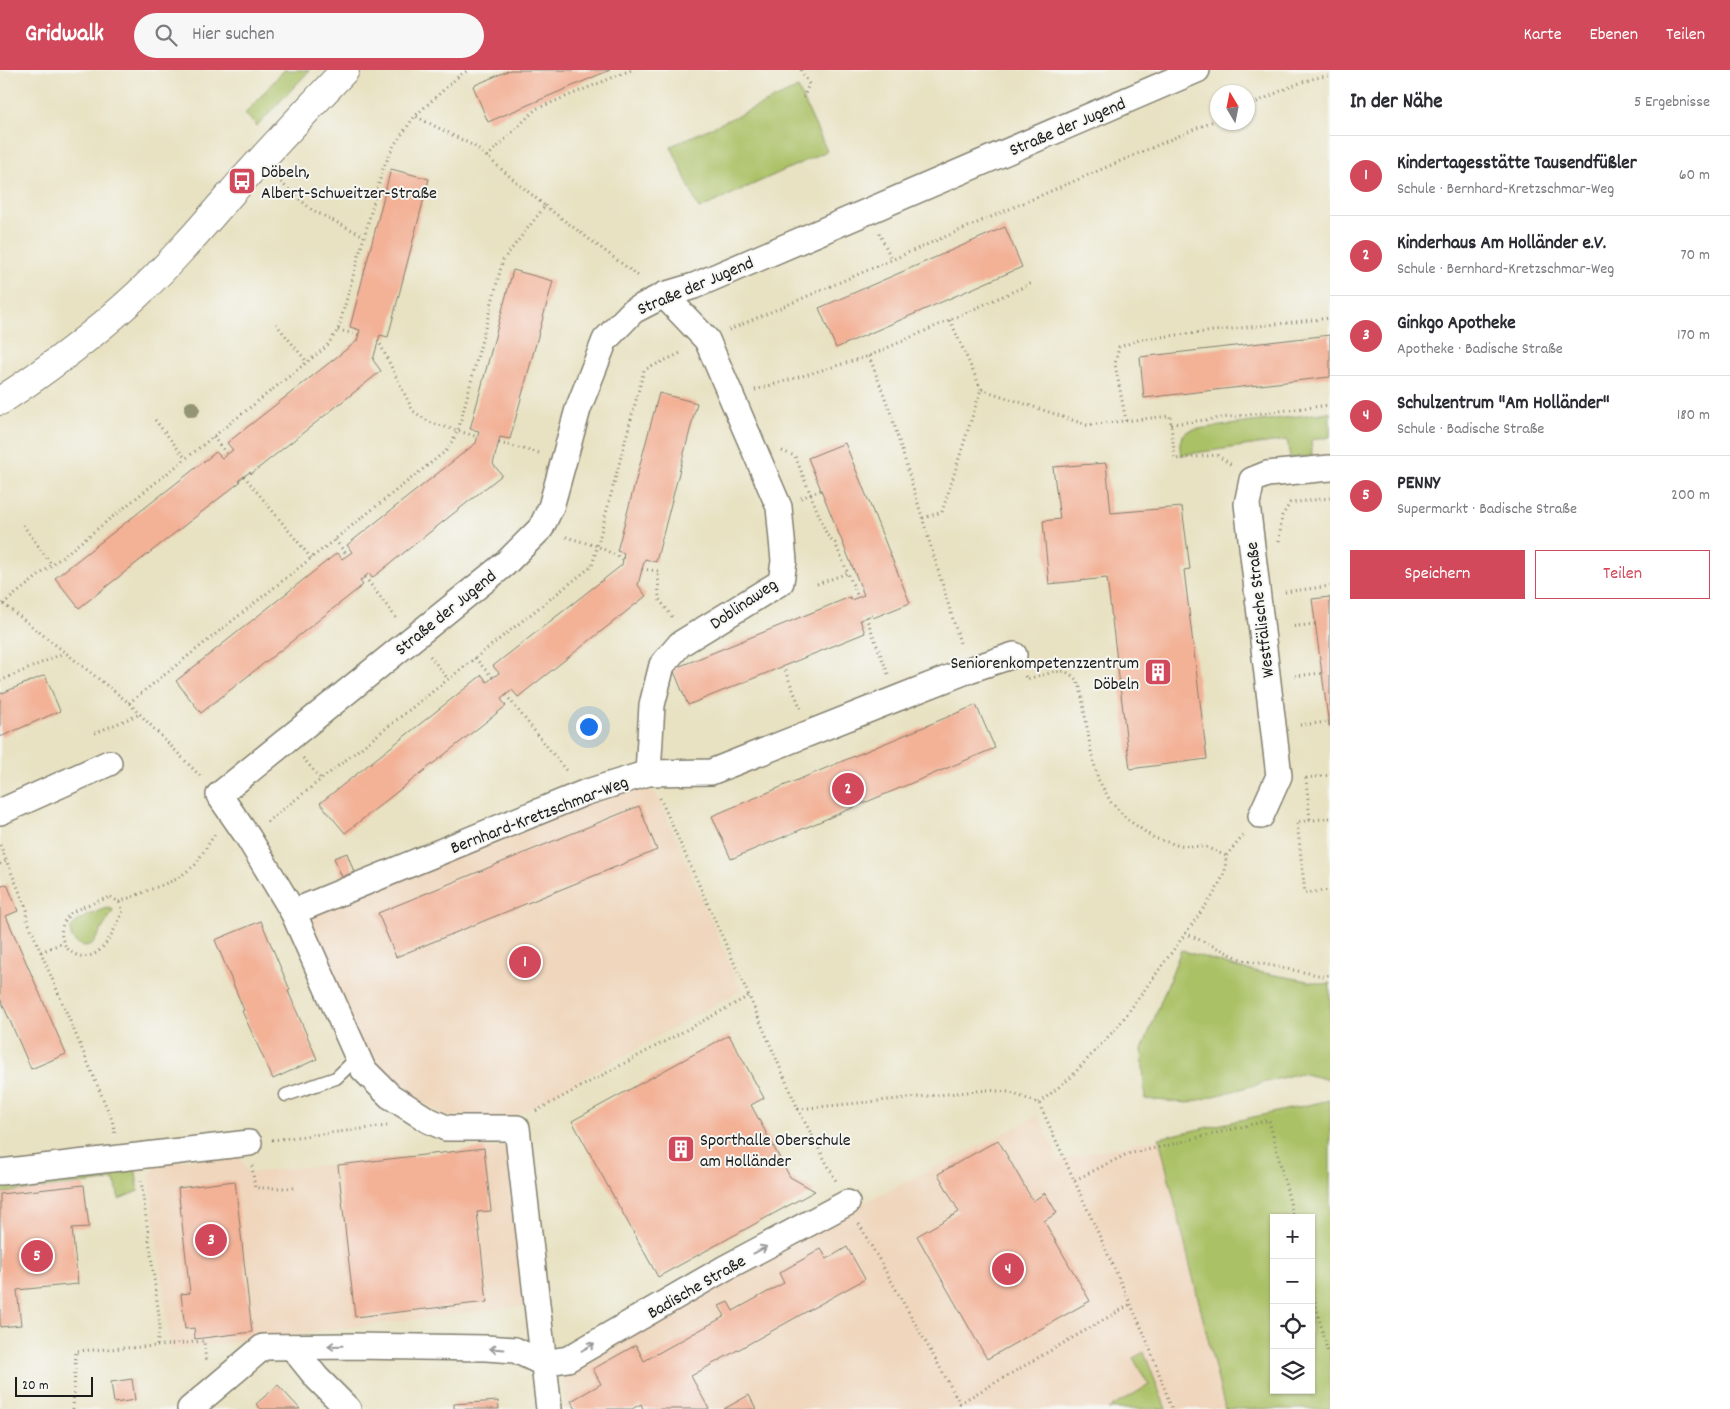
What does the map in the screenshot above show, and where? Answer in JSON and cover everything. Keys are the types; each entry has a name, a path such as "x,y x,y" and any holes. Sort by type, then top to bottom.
{"street":[{"path":"0,401 100,328 139,292 212,216 345,70"},
{"name":"Straße der Jugend","path":"225,803 505,564 541,528 551,507 578,409 605,340 633,311 664,295 694,286 1197,70"},
{"name":"Doblinaweg","path":"648,773 652,705 662,665 680,644 781,582 784,561 779,507 707,340 664,295"},
{"name":"Westfälische Straße","path":"1261,816 1279,776 1247,504 1252,480 1267,474 1330,468"},
{"name":"Bernhard-Kretzschmar-Weg","path":"294,912 584,793 648,773 711,772 969,670 1014,655"},
{"path":"0,812 109,763"},
{"path":"225,803 294,912 363,1069 390,1096 428,1120 446,1128 517,1128 548,1409"},
{"path":"0,1172 249,1143"},
{"name":"Badische Straße","path":"543,1363 568,1359 725,1268 847,1203"},
{"path":"190,1409 263,1348 353,1346 486,1348 515,1350 543,1363"},
{"path":"292,1348 317,1378 348,1409"}],"lane":[{"path":"286,1096 336,1078 358,1057"}],"path":[{"path":"119,902 177,879 195,865 225,803 129,703 2,603 53,565 326,347 338,330 382,169 394,145 415,116 460,75 469,70"},
{"path":"488,157 536,109 630,70"},
{"path":"801,70 809,84 803,99"},
{"path":"1255,103 1301,83 1322,76 1330,76"},
{"path":"415,116 474,146 545,206 664,295"},
{"path":"707,340 1210,122"},
{"path":"259,163 312,210 364,236"},
{"path":"129,703 447,450 458,432 503,260 545,206"},
{"path":"884,243 892,260"},
{"path":"731,397 869,356 1032,283"},
{"path":"1126,421 1115,364 1120,347 1142,339 1330,318"},
{"path":"923,518 942,512 981,388 950,320"},
{"path":"276,324 307,362"},
{"path":"338,330 359,335"},
{"path":"378,340 413,411 429,422 478,437"},
{"path":"869,356 890,411 969,670"},
{"path":"981,388 1087,426 1170,416 1175,459 1217,455"},
{"path":"1171,424 1330,405"},
{"path":"155,420 186,458"},
{"path":"213,437 227,454"},
{"path":"749,437 795,456 826,535 835,542 858,597"},
{"path":"498,443 545,454"},
{"path":"244,476 311,558"},
{"path":"794,501 821,490"},
{"path":"1280,549 1279,540 1282,516 1290,503 1330,498"},
{"path":"23,525 53,565"},
{"path":"565,537 598,546 623,559"},
{"path":"335,540 347,556"},
{"path":"642,569 658,571 659,599"},
{"path":"817,584 848,573"},
{"path":"365,577 398,620"},
{"path":"1284,583 1286,601"},
{"path":"1285,592 1330,586"},
{"path":"866,617 898,698"},
{"path":"1288,618 1290,637"},
{"path":"1289,627 1315,624"},
{"path":"0,681 64,653"},
{"path":"1014,655 1027,679 1065,671 1074,677 1080,686 1090,751 1098,779 1111,802 1127,819 1154,838 1177,845 1206,847 1226,856"},
{"path":"475,658 493,678"},
{"path":"436,664 448,679"},
{"path":"783,666 811,733"},
{"path":"1296,686 1295,676 1322,673"},
{"path":"506,695 552,750"},
{"path":"95,733 140,714"},
{"path":"1299,715 1301,734"},
{"path":"1300,725 1328,722"},
{"path":"303,757 321,779"},
{"path":"1305,769 1310,820"},
{"path":"648,773 798,1109 847,1203 960,1403 1131,1304"},
{"path":"1306,778 1330,775"},
{"path":"1039,1103 1070,1078 1119,1025 1214,894 1225,872 1226,856 1261,816"},
{"path":"1330,818 1297,822 1305,893 1330,890"},
{"path":"0,845 8,860 27,910 26,917 112,1120"},
{"path":"0,864 8,860"},
{"path":"111,897 119,902 123,911 120,918 101,948 95,954 84,956 73,954 62,943 60,935 63,922 70,913 111,897"},
{"path":"1185,933 1244,960 1323,976 1330,975"},
{"path":"41,952 62,943"},
{"path":"517,1128 529,1114 749,996"},
{"path":"798,1109 987,1090 1008,1092 1039,1103 1146,1338 1172,1409"},
{"path":"1075,1180 1127,1154 1269,1120 1293,1214"},
{"path":"249,1143 388,1126"},
{"path":"138,1157 160,1323 157,1346"},
{"path":"253,1170 255,1188 296,1188"},
{"path":"1315,1303 1330,1361"},
{"path":"73,1409 76,1351 204,1341"}],"shaded area":[{"path":"620,783 641,784 650,789 659,798 741,990 514,1117 447,1116 397,1089 366,1059 307,921 311,913"},
{"path":"1330,1100 1330,1409 567,1409 563,1366 841,1214 1038,1116 1059,1160"},
{"path":"510,1146 528,1305 171,1350 149,1176 158,1163 238,1154 248,1173"}],"green space":[{"path":"284,70 310,70 257,126 245,114"},
{"path":"798,88 827,151 699,209 671,146"},
{"path":"1330,412 1330,437 1311,440 1312,456 1290,458 1287,440 1181,455 1181,440 1190,430"},
{"path":"107,908 113,911 94,942 84,946 75,942 71,933 75,923 86,916"},
{"path":"1181,950 1242,969 1324,984 1330,983 1330,1080 1300,1073 1188,1103 1145,1099 1142,1050"},
{"path":"1330,1100 1330,1409 1225,1409 1159,1138"},
{"path":"133,1168 136,1172 138,1191 119,1199 115,1180 0,1193 0,1181"},
{"path":"1144,1352 1166,1409 1108,1409 1149,1385 1133,1358"}],"building":[{"path":"510,70 610,70 488,122 473,86"},
{"path":"391,169 429,179 388,337 380,335 373,360 381,371 251,474 250,472 244,476 239,480 240,482 79,608 55,578 216,452 222,458 233,450 227,443 357,341 360,330 350,327"},
{"path":"1005,227 1022,267 836,348 819,308"},
{"path":"513,270 553,281 510,439 500,437 493,464 502,475 372,578 369,573 360,581 363,585 201,713 176,681 337,553 342,559 352,552 347,545 476,443 479,431 470,429"},
{"path":"1330,335 1330,377 1144,398 1140,357"},
{"path":"659,393 697,403 656,562 645,559 642,569 638,585 646,596 518,697 512,690 501,699 506,706 345,833 320,803 482,675 487,682 499,673 493,666 622,565 624,553 617,551"},
{"path":"845,443 910,603 873,618 872,615 860,620 865,633 688,705 673,669 850,597 851,600 864,595 808,458"},
{"name":"Seniorenkompetenzzentrum Döbeln","path":"1106,463 1111,513 1182,507 1190,569 1184,570 1207,759 1130,769 1107,578 1049,584 1043,521 1060,519 1053,467"},
{"path":"1330,597 1330,726 1329,726 1312,599"},
{"path":"45,675 60,711 0,737 0,694"},
{"path":"976,705 995,748 731,859 712,816"},
{"path":"639,806 657,850 396,957 378,913"},
{"path":"347,853 354,872 342,877 334,858"},
{"path":"7,884 18,911 6,916 66,1054 31,1069 0,998 0,887"},
{"path":"261,921 317,1059 273,1079 242,1011 244,1010 215,940"},
{"name":"Sporthalle Oberschule am Holländer","path":"729,1035 764,1098 751,1105 790,1177 815,1191 658,1277 572,1121"},
{"path":"998,1140 1033,1201 1045,1193 1057,1213 1044,1221 1090,1301 987,1359 917,1236 959,1212 938,1174"},
{"path":"484,1148 491,1211 477,1212 487,1302 355,1317 338,1165"},
{"path":"235,1181 252,1332 195,1339 194,1328 185,1329 181,1294 190,1293 178,1188"},
{"path":"84,1185 89,1227 72,1228 78,1284 17,1290 21,1325 0,1327 0,1194"},
{"path":"847,1247 865,1279 691,1376 709,1409 643,1409 641,1404 632,1409 576,1409 571,1401 601,1384 593,1369 636,1345 644,1361 725,1316 719,1306 728,1302 733,1311 784,1283 779,1273 821,1249 827,1259"},
{"path":"132,1379 135,1400 114,1403 111,1382"},
{"path":"278,1385 300,1409 261,1409 256,1404"},
{"path":"749,1395 756,1409 724,1409"},
{"path":"498,1401 499,1409 454,1409 454,1404"}],"place":[{"name":"Döbeln, Albert-Schweitzer-Straße","path":"242,181"},
{"name":"Seniorenkompetenzzentrum Döbeln","path":"1158,672"},
{"name":"Kinderhaus Am Holländer e.V.","path":"848,789"},
{"name":"Kindertagesstätte Tausendfüßler","path":"525,962"},
{"name":"Sporthalle Oberschule am Holländer","path":"681,1149"},
{"name":"Ginkgo Apotheke","path":"211,1240"},
{"name":"PENNY","path":"37,1256"},
{"name":"Schulzentrum \"Am Holländer\"","path":"1008,1269"}]}
